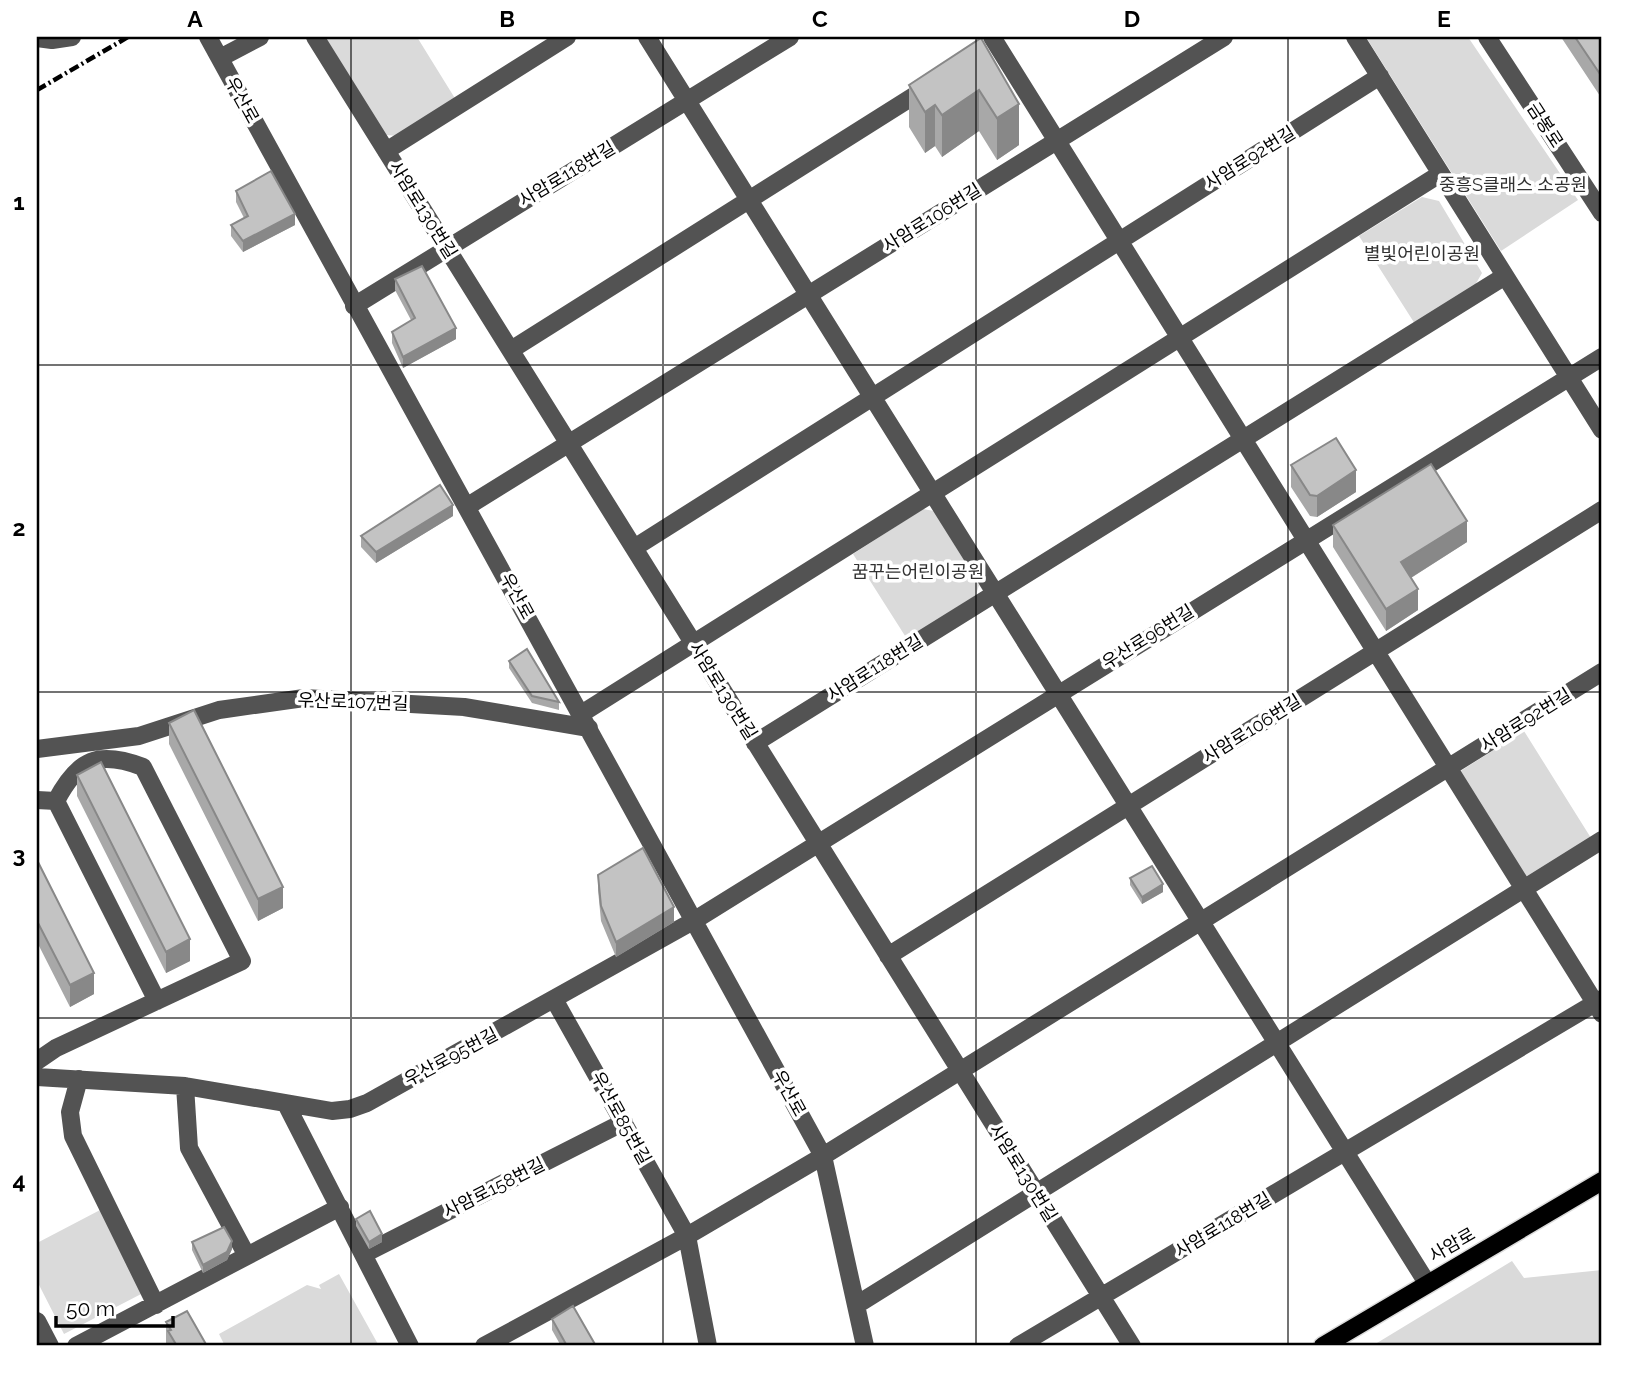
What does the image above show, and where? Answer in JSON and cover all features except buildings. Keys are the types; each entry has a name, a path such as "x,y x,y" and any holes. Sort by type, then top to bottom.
{"main road":[{"name":"사암로","path":"1323,1346 1602,1181"}],"street":[{"path":"37,38 52,40 72,37"},
{"name":"우산로","path":"208,37 823,1156 858,1304 865,1346"},
{"path":"220,58 260,37"},
{"name":"사암로130번길","path":"315,37 1132,1346"},
{"path":"386,151 567,37"},
{"path":"647,37 1427,1283"},
{"path":"687,100 790,37"},
{"path":"1057,141 1224,37"},
{"path":"1355,37 1602,430"},
{"name":"금봉로","path":"1487,37 1600,205"},
{"path":"995,42 1524,889 1600,1005 1345,1152"},
{"path":"511,351 949,74"},
{"name":"사암로92번길","path":"1119,241 1380,76"},
{"name":"사암로118번길","path":"354,306 687,100"},
{"name":"사암로106번길","path":"808,296 1057,141"},
{"path":"585,721 693,643 1440,174"},
{"path":"634,548 1119,241"},
{"path":"995,594 1505,276"},
{"path":"468,506 808,296"},
{"name":"우산로96번길","path":"695,920 1602,357"},
{"path":"1376,651 1602,510"},
{"name":"사암로118번길","path":"755,743 995,594"},
{"name":"사암로106번길","path":"1128,806 1376,651"},
{"name":"사암로92번길","path":"1449,768 1602,672"},
{"name":"우산로107번길","path":"37,749 139,736 219,709 304,698 464,706 585,721"},
{"path":"37,1061 56,1048 242,961 143,767 120,759 100,759 82,765 68,778 56,801"},
{"path":"484,1346 687,1236 823,1156 1449,768"},
{"path":"37,800 56,801"},
{"path":"56,801 157,1001"},
{"path":"888,956 1128,806"},
{"path":"858,1304 1602,840"},
{"name":"우산로95번길","path":"37,1077 185,1086 332,1111 350,1110 555,1001 695,920"},
{"name":"우산로85번길","path":"555,1001 687,1236 708,1346"},
{"path":"79,1079 69,1112 73,1136 156,1305"},
{"path":"185,1086 189,1148 247,1256"},
{"path":"286,1104 410,1346"},
{"name":"사암로158번길","path":"364,1254 624,1122"},
{"name":"사암로118번길","path":"1101,1297 1345,1152"},
{"path":"76,1346 340,1208"},
{"path":"1018,1346 1101,1297"},
{"path":"37,1321 50,1346"}],"green space":[{"path":"325,37 417,37 456,100 398,136 386,135"},
{"name":"중흥S클래스 소공원","path":"1366,37 1468,37 1578,200 1501,251"},
{"name":"별빛어린이공원","path":"1422,197 1439,201 1482,273 1474,287 1415,324 1359,236"},
{"name":"꿈꾸는어린이공원","path":"923,509 934,511 979,585 976,595 907,639 853,554"},
{"path":"1524,731 1591,838 1526,878 1459,772"},
{"path":"102,1209 145,1292 64,1334 37,1281 37,1243"},
{"path":"1512,1261 1524,1278 1602,1270 1602,1346 1372,1346"},
{"path":"339,1274 379,1346 225,1346 219,1334 307,1285 321,1289 319,1285"}],"railway":[{"path":"37,90 128,37"}]}
